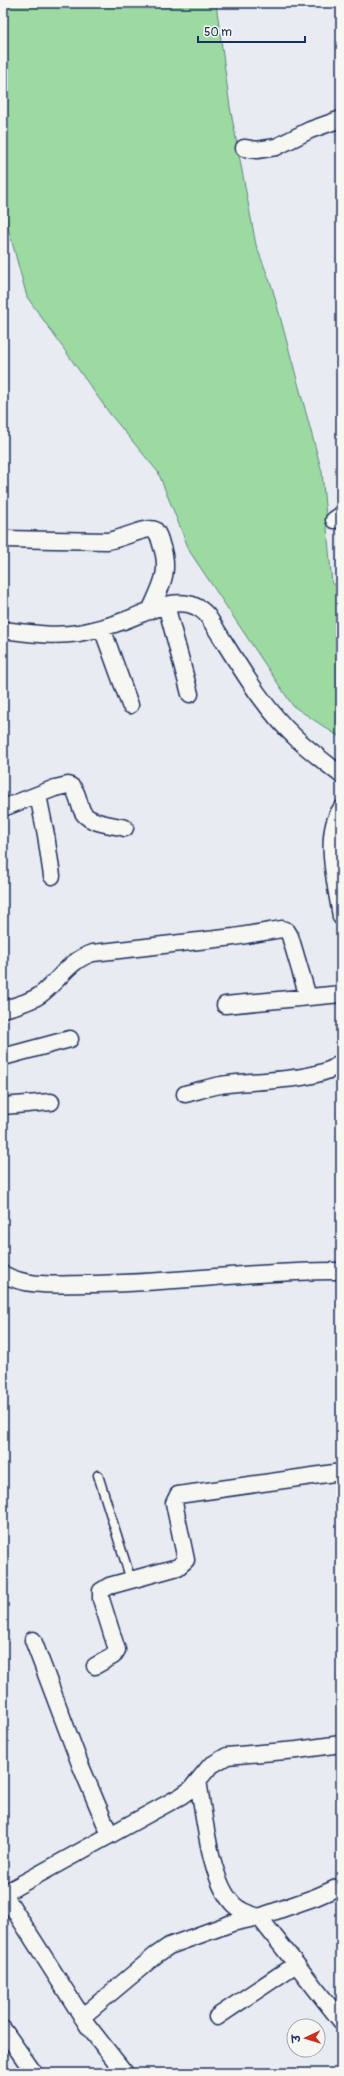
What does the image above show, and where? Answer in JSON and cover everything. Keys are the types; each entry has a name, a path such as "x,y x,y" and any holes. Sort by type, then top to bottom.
{"street":[{"path":"244,148 257,150 276,147 310,130 341,119"},
{"path":"3,539 107,541 117,540 148,529 155,530 164,552 167,565 162,584 150,610"},
{"path":"3,630 59,636 102,628 166,605 184,603 200,608 277,716 296,738 341,775"},
{"path":"166,605 190,694"},
{"path":"102,628 130,706"},
{"path":"3,808 55,788 71,786 83,814 88,818 125,828"},
{"path":"38,795 52,876"},
{"path":"341,809 333,827 332,842 341,917"},
{"path":"3,1009 31,1000 41,994 81,956 93,953 234,937 282,929 287,931 290,936 308,997"},
{"path":"225,1005 341,994"},
{"path":"3,1057 70,1038"},
{"path":"185,1094 221,1085 296,1077 327,1070 338,1066 341,1062"},
{"path":"3,1106 51,1102"},
{"path":"3,1274 12,1279 33,1284 128,1284 306,1270 341,1271"},
{"path":"95,1666 113,1656 117,1650 101,1599 101,1591 109,1586 178,1567 186,1560 174,1503 178,1495 341,1472"},
{"path":"32,1640 80,1764 110,1836"},
{"path":"125,2073 82,2017 4,1894 181,1796 198,1781 210,1766 227,1756 297,1750 341,1744"},
{"path":"198,1781 216,1870 229,1900 242,1911 259,1917 341,2021"},
{"path":"82,2017 156,1955 170,1946 232,1923 259,1917 316,1897 341,1886"},
{"path":"217,2017 296,1964"},
{"path":"3,2029 34,2073"}],"lane":[{"path":"98,1475 131,1580"}],"green space":[{"path":"3,3 216,3 230,107 256,245 272,287 322,472 332,584 341,584 341,738 293,706 190,552 158,472 110,414 27,297 3,209"}]}
